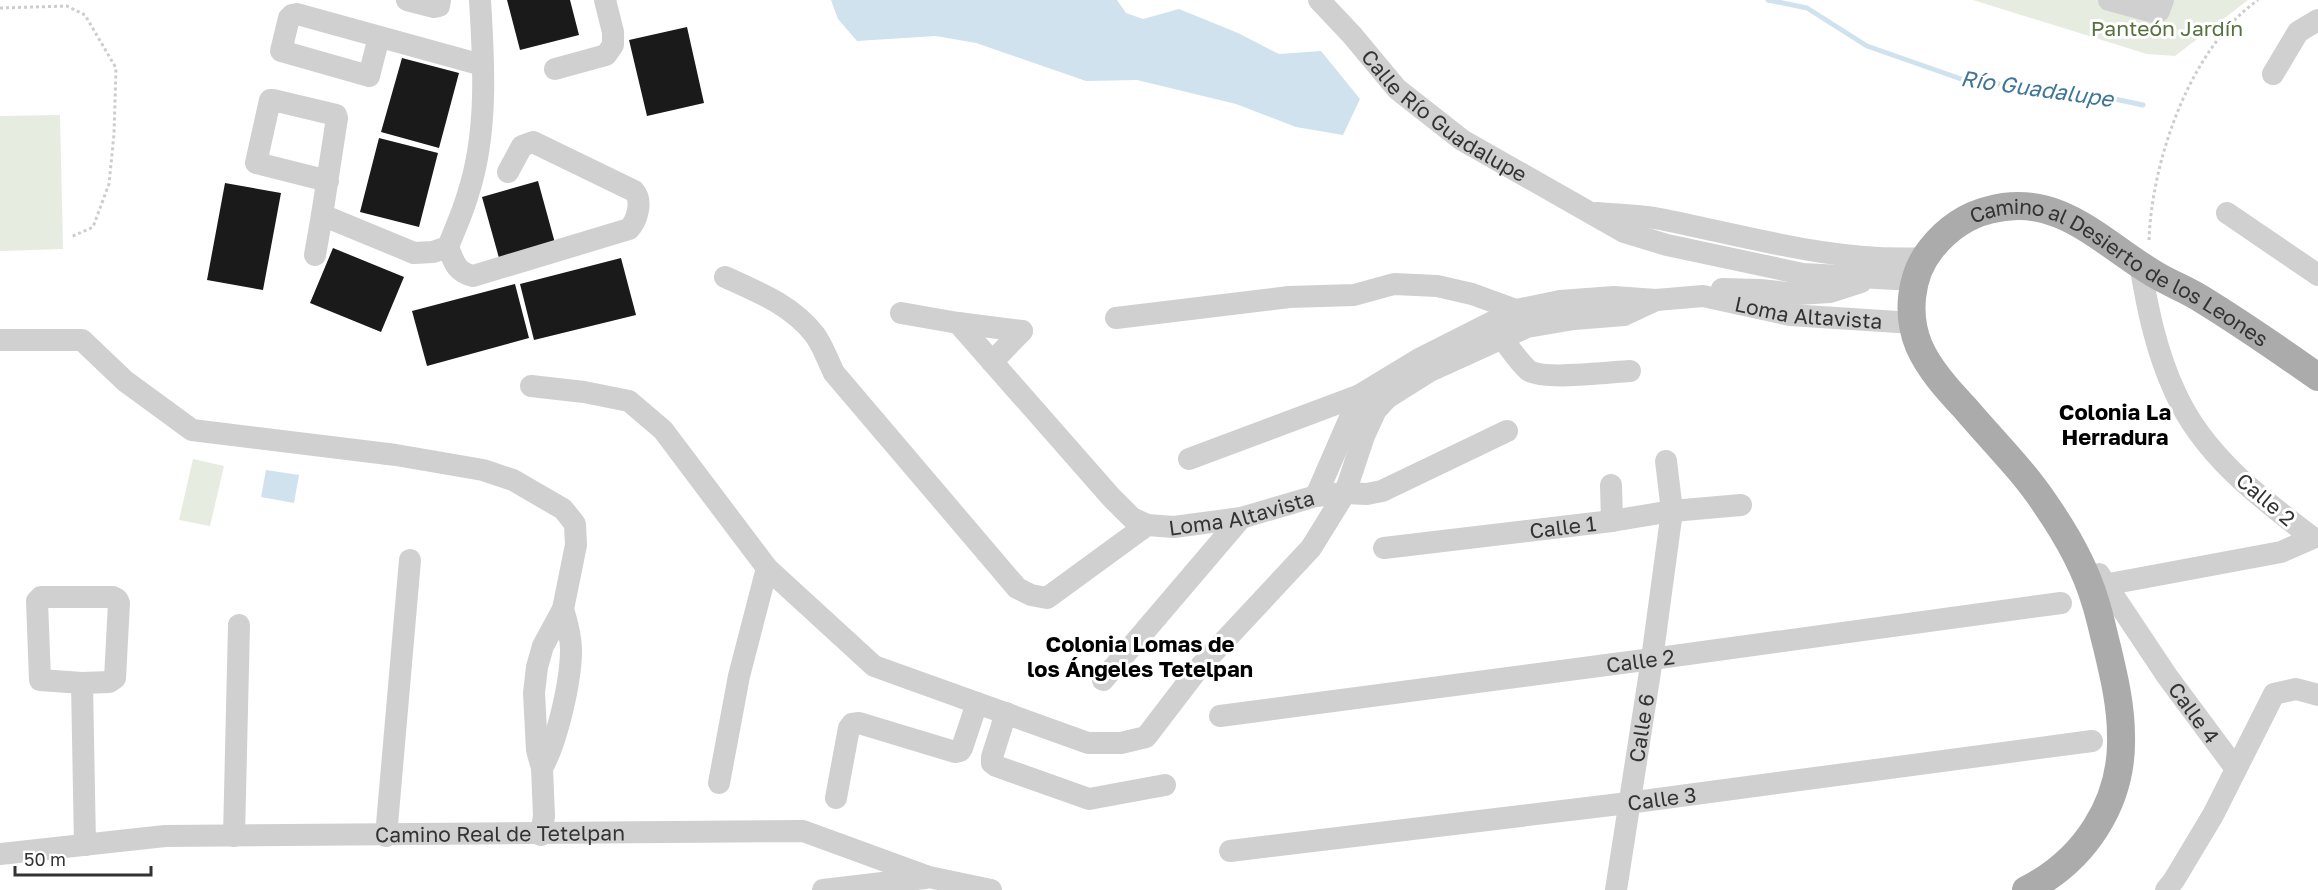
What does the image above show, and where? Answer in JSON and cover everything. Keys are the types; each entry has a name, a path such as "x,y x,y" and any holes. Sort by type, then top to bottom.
{"main road":[{"name":"Camino al Desierto de los Leones","path":"1919,269 1938,240 1956,224 1977,213 2004,206 2043,207 2144,252 2154,274 2201,298 2315,371"},
{"path":"1919,269 1913,323 1919,345 1951,393 2046,504 2071,544 2095,599 2118,702 2121,751 2116,783 2103,817 2078,852 2048,879 2026,890"}],"street":[{"path":"407,0 437,8 440,0"},
{"path":"480,0 483,98 478,148 469,193 448,247 455,267 463,274 473,276 629,230 634,223 639,201 634,191 533,142 522,146 508,172"},
{"path":"555,69 606,55 613,45 613,32 605,0"},
{"name":"Calle Río Guadalupe","path":"1319,0 1352,35 1396,89 1462,140 1624,232 1667,245 1803,274 1871,279 1919,269"},
{"path":"2109,0 2154,12 2159,11 2163,0"},
{"path":"2273,74 2298,32 2318,20"},
{"path":"379,37 482,65"},
{"path":"315,255 328,181"},
{"name":"Calle Río Guadalupe","path":"1587,212 1658,219 1820,251 1887,258 1919,269"},
{"path":"2227,213 2318,275"},
{"path":"322,215 414,253 433,252 448,247"},
{"name":"Calle 2","path":"2104,585 2281,552 2313,538 2270,505 2240,478 2216,454 2193,424 2175,392 2157,345 2148,308 2144,252"},
{"path":"725,278 768,296 794,313 816,336 834,373 1017,588 1032,595 1047,598 1147,525"},
{"name":"Loma Altavista","path":"1522,318 1574,319 1624,315 1656,300 1703,296 1722,289 1797,294 1830,292 1871,279"},
{"path":"1116,318 1289,297 1354,295 1394,284 1437,286 1472,294 1522,318"},
{"name":"Loma Altavista","path":"1703,296 1790,315 1913,323"},
{"path":"901,313 1022,331 992,362"},
{"path":"531,386 584,392 629,401 663,430 766,568 874,666 1088,743 1121,743 1146,737 1198,669 1311,548 1345,493 1364,436 1376,410 1387,398 1430,371 1501,337 1522,318"},
{"path":"1189,459 1360,395 1421,358 1522,318"},
{"name":"Loma Altavista","path":"957,323 1112,497 1132,518 1147,525 1174,527 1241,518 1316,496 1360,395"},
{"path":"1501,337 1529,370 1538,374 1553,376 1630,371"},
{"path":"0,340 82,340 125,381 192,430 396,454 483,470 513,480 563,509 575,524 576,545 563,609 543,646 535,685 534,719 537,750 542,768 544,816 541,835"},
{"path":"1322,529 1316,496 1345,493 1367,494 1382,491 1508,431"},
{"name":"Calle 6","path":"1616,890 1652,659 1672,511 1666,461"},
{"path":"1611,485 1612,521"},
{"name":"Calle 1","path":"1384,548 1612,521 1672,511 1741,505"},
{"path":"1103,680 1241,518"},
{"name":"Calle 4","path":"2071,544 2094,564 2104,585 2167,676 2236,769"},
{"path":"386,836 410,560"},
{"path":"719,783 739,676 766,568"},
{"path":"41,597 117,599 119,603 114,678 109,682 82,683 40,680 37,601 41,597"},
{"name":"Calle 2","path":"1220,716 2061,603"},
{"path":"542,768 550,755 566,690 571,650 563,609"},
{"path":"234,836 239,625"},
{"path":"82,683 85,845"},
{"path":"535,685 566,690"},
{"path":"2166,890 2208,824 2274,694 2296,689 2318,695"},
{"path":"836,798 849,729 852,724 859,723 960,752 977,703"},
{"path":"1006,713 992,757 992,763 996,766 1089,799 1165,785"},
{"name":"Calle 3","path":"1230,851 1628,803 2092,741"},
{"name":"Camino Real de Tetelpan","path":"0,854 165,836 541,835 803,831 929,877 992,890"},
{"path":"823,890 929,877"}],"path":[{"path":"2144,252 2156,181 2178,109 2203,62 2227,30 2258,0"},
{"path":"0,8 67,6 85,15 116,68 114,134 109,184 93,227 71,237"}],"green space":[{"name":"Panteón Jardín","path":"1973,0 2248,0 2175,56 2147,54"},
{"path":"60,115 63,249 0,251 0,116"},
{"path":"193,459 224,466 210,526 179,520"}],"water":[{"path":"831,0 1117,0 1126,13 1143,19 1179,9 1238,33 1279,54 1321,51 1360,99 1343,135 1296,127 1236,104 1137,80 1086,81 976,43 936,36 857,41 838,19"},
{"path":"266,470 299,475 294,503 261,497"}],"building":[{"path":"507,0 570,0 579,35 520,50"},
{"path":"687,27 704,103 647,116 629,40"},
{"path":"402,58 459,73 439,148 381,132"},
{"path":"379,138 438,153 419,227 360,212"},
{"path":"538,181 555,243 499,258 482,197"},
{"path":"225,183 281,193 263,290 207,280"},
{"path":"333,248 404,277 381,332 310,303"},
{"path":"621,258 636,315 534,340 520,284"},
{"path":"515,284 529,338 427,366 412,311"}],"waterway":[{"name":"Río Guadalupe","path":"1768,0 1807,8 1867,46 1964,80 2077,91 2143,105"}],"district":[{"name":"Colonia La Herradura","path":"2115,424"},
{"name":"Colonia Lomas de los Ángeles Tetelpan","path":"1140,656"}]}
